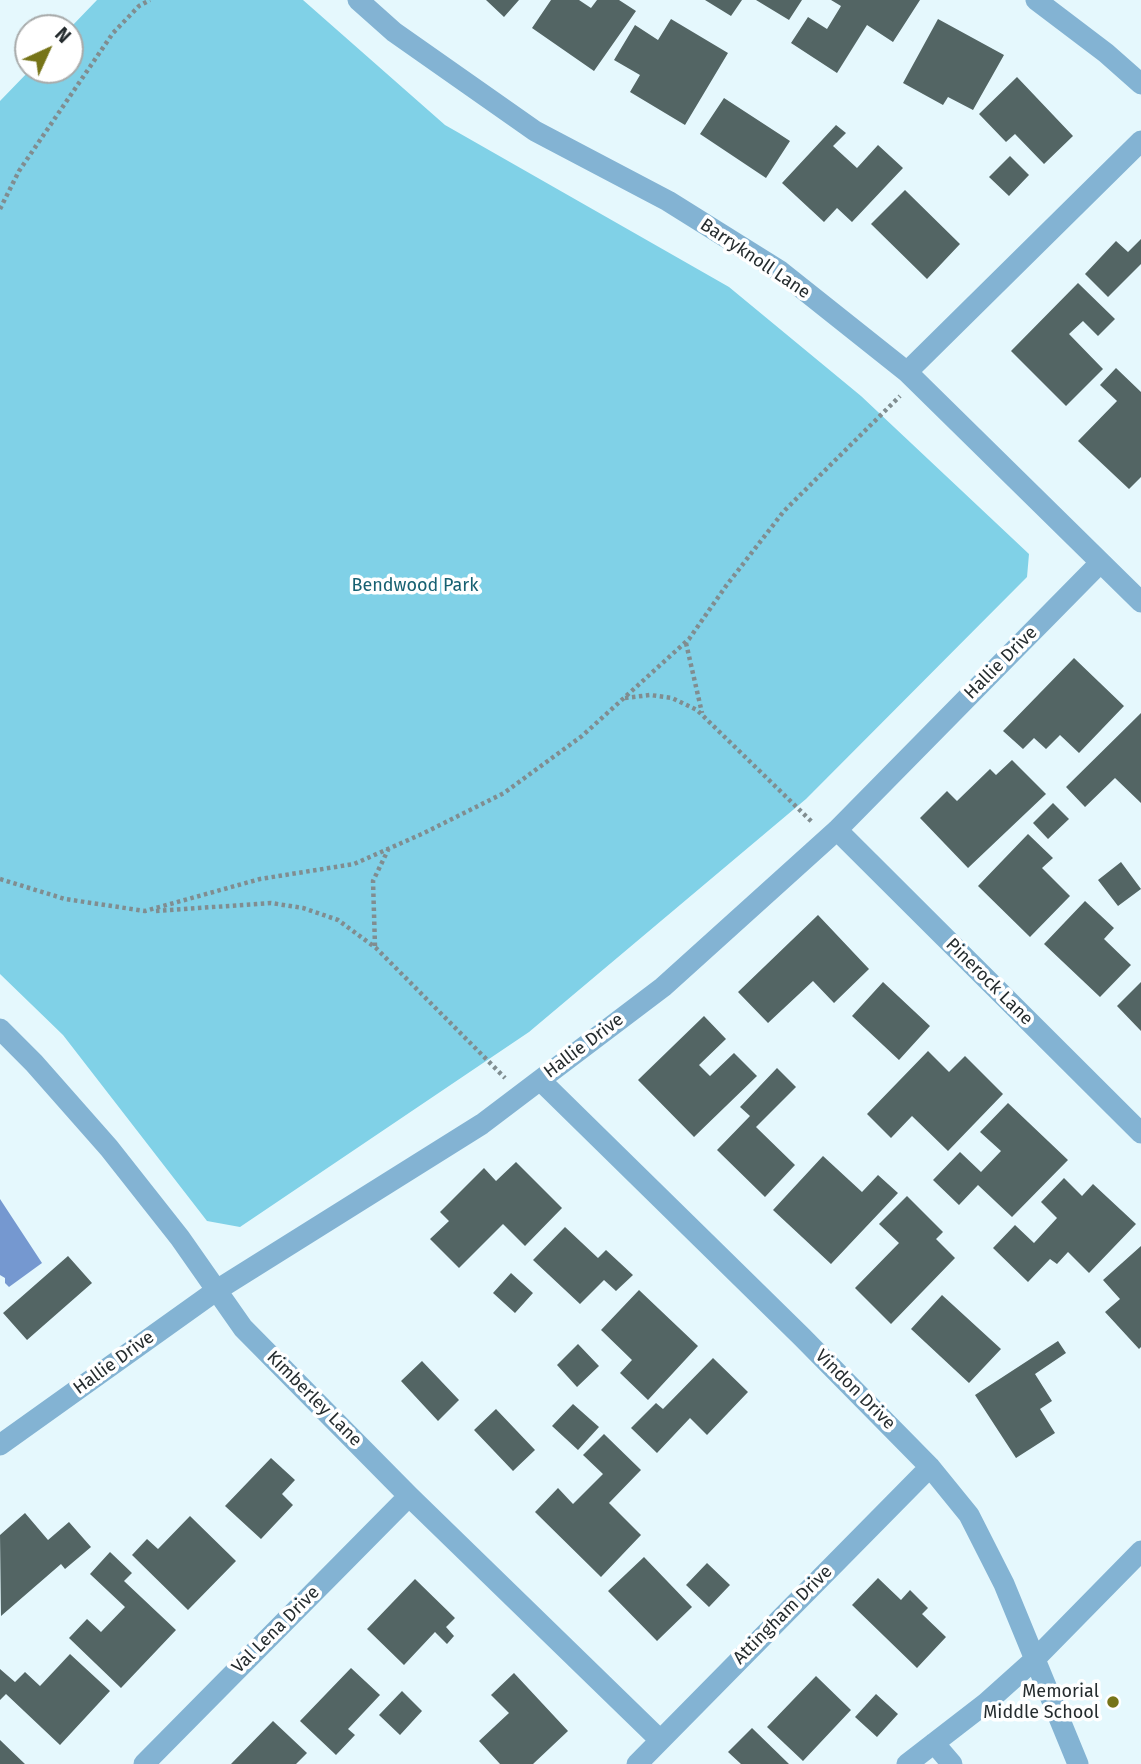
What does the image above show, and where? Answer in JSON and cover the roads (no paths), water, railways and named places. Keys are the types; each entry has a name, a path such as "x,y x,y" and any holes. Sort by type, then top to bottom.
{"street":[{"name":"Barryknoll Lane","path":"358,0 394,32 535,131 667,201 780,271 911,377 1141,602"},
{"path":"1036,0 1106,53 1141,84"},
{"path":"911,377 1141,141"},
{"name":"Hallie Drive","path":"0,1445 217,1290 482,1124 663,987 833,834 1100,563"},
{"name":"Pinerock Lane","path":"833,834 1141,1133"},
{"name":"Kimberley Lane","path":"0,1030 34,1063 109,1148 180,1238 243,1328 409,1496 660,1740"},
{"name":"Vindon Drive","path":"540,1080 802,1336 930,1467 969,1515 1003,1584 1078,1764"},
{"name":"Attingham Drive","path":"637,1764 930,1467"},
{"name":"Val Lena Drive","path":"144,1764 409,1496"},
{"path":"907,1764 986,1703 1034,1660 1141,1551"},
{"path":"934,1743 952,1764"}],"place":[{"name":"Memorial Middle School","path":"1113,1702"}],"park label":[{"name":"Bendwood Park","path":"415,586"}]}
